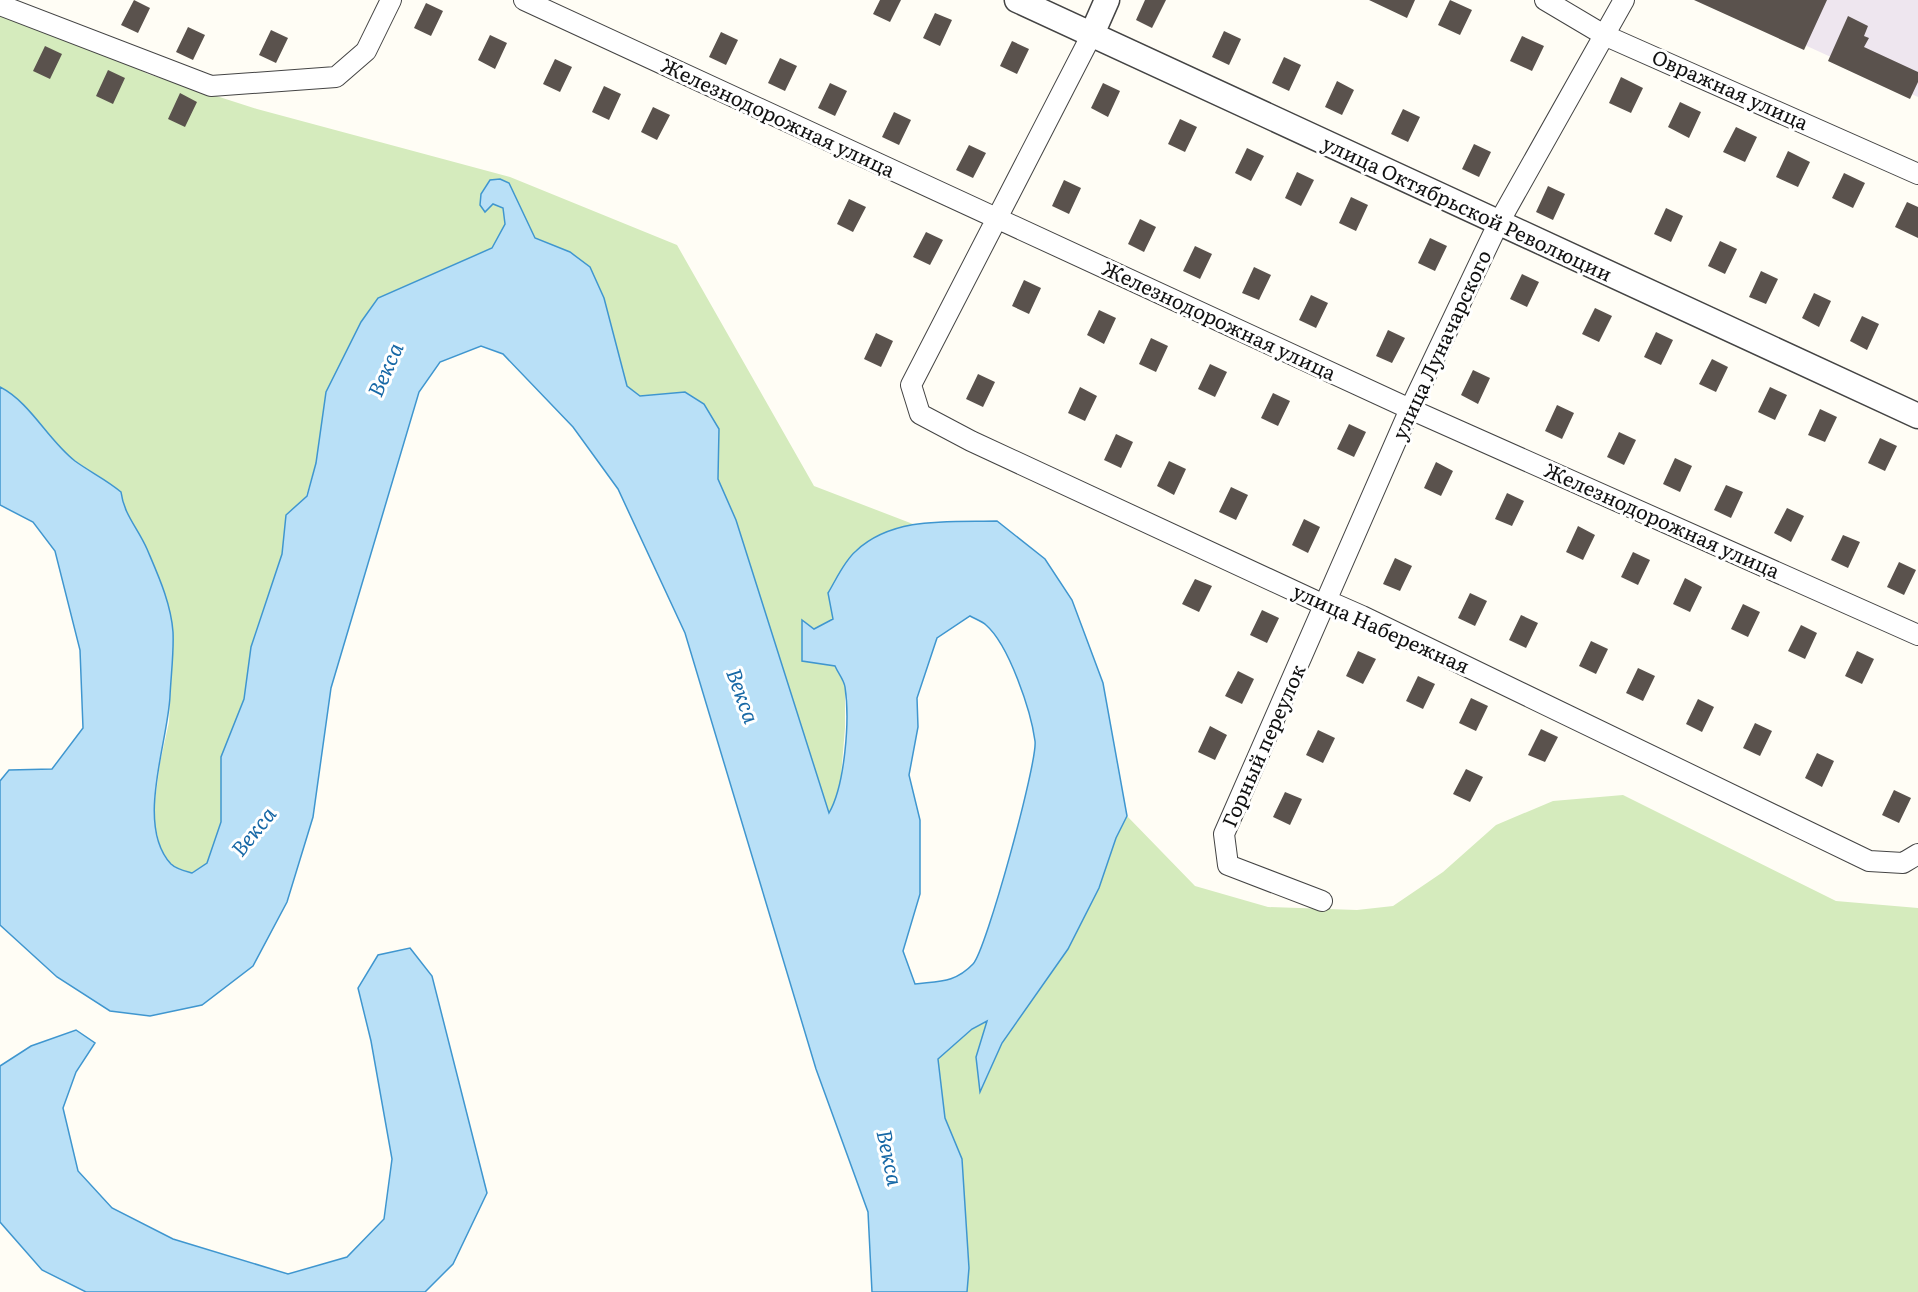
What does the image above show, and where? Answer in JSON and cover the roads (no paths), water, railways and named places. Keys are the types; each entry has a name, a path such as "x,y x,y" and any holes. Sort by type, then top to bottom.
{"street":[{"path":"0,5 211,86 336,77 366,51 391,0"},
{"name":"Железнодорожная улица","path":"524,0 1410,410 1918,635"},
{"name":"улица Октябрьской Революции","path":"1017,0 1918,416"},
{"path":"997,219 1092,34 1107,0"},
{"name":"Овражная улица","path":"1545,0 1604,35 1918,174"},
{"name":"улица Луначарского","path":"1328,603 1410,410 1498,224 1624,0"},
{"name":"улица Набережная","path":"997,219 911,385 920,414 971,441 1318,602 1328,603 1362,616 1869,861 1911,858"},
{"name":"Горный переулок","path":"1322,902 1228,865 1224,834 1328,603"}],"water":[{"name":"Векса","path":"500,179 509,183 535,238 570,252 590,267 604,298 627,386 640,396 685,392 704,404 719,429 718,479 736,520 829,813 839,786 845,752 847,717 845,687 835,666 802,661 802,620 814,629 833,619 828,593 844,565 856,551 871,540 905,526 923,523 997,521 1045,559 1072,600 1103,683 1127,816 1116,838 1099,888 1068,949 1002,1043 980,1092 976,1057 987,1021 972,1029 938,1059 945,1118 962,1159 969,1268 967,1292 872,1292 868,1212 816,1069 685,633 618,489 573,427 503,354 481,346 440,362 419,392 331,688 313,817 287,902 253,966 202,1005 150,1016 110,1011 57,977 0,925 0,781 9,770 52,769 83,728 80,650 55,551 33,522 0,505 0,387 21,402 75,461 121,492 125,508 160,579 170,610 173,647 168,715 156,783 155,828 161,848 171,864 178,869 192,873 207,863 221,822 221,757 244,699 251,647 282,554 286,515 307,496 316,463 326,392 361,322 378,298 492,248 505,224 503,208 493,204 485,212 480,205 481,194 490,180","holes":["970,616 995,634 1011,663 1033,728 1034,756 1010,855 980,952 973,964 960,975 946,980 915,984 903,951 920,894 920,820 909,775 918,727 917,698 937,638"]},
{"path":"410,948 432,976 487,1193 453,1264 425,1292 86,1292 42,1270 0,1222 0,1066 31,1046 76,1030 95,1043 76,1072 63,1108 78,1171 112,1208 173,1239 288,1274 347,1257 384,1219 392,1159 371,1041 358,988 378,955"}]}
